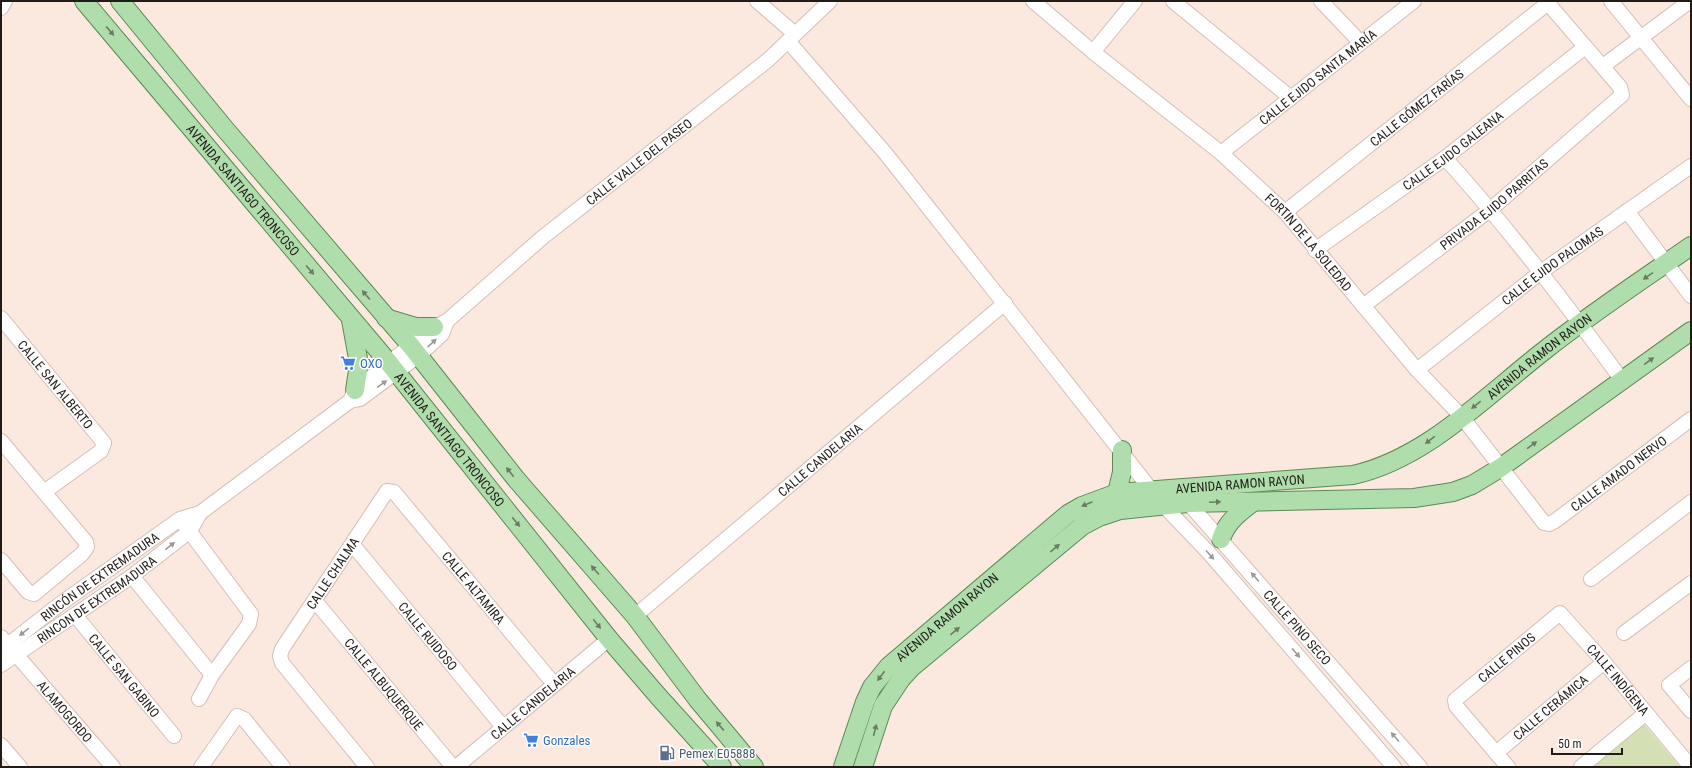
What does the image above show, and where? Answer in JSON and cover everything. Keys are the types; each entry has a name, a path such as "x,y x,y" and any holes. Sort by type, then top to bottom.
{"main road":[{"name":"AVENIDA SANTIAGO TRONCOSO","path":"84,1 393,368 609,639 722,767"},
{"name":"AVENIDA SANTIAGO TRONCOSO","path":"123,3 386,318 411,354 516,479 635,616 698,700 754,767"},
{"name":"AVENIDA RAMON RAYON","path":"843,767 865,702 872,687 889,666 1068,514 1082,506 1117,493 1353,475 1369,472 1388,464 1418,450 1462,417 1546,349 1691,246"},
{"path":"350,317 359,364 353,396"},
{"path":"386,318 416,326 440,324"},
{"name":"AVENIDA RAMON RAYON","path":"863,767 883,706 900,679 912,667 1082,526 1099,517 1120,510 1188,503 1414,498 1453,492 1472,485 1500,468 1691,331"},
{"path":"1117,493 1122,472 1122,450"},
{"path":"1221,539 1232,518 1253,502"}],"street":[{"path":"1,8 5,1"},
{"name":"CALLE PINO SECO","path":"758,1 792,38 886,154 1122,450 1164,506 1209,553 1394,767"},
{"name":"CALLE VALLE DEL PASEO","path":"200,513 353,396 411,354 442,334 440,324 603,188 720,99 792,38 830,1"},
{"name":"FORTIN DE LA SOLEDAD","path":"1033,1 1093,52 1220,153 1285,212 1315,250 1417,370 1462,417 1544,523"},
{"path":"1093,52 1135,1"},
{"path":"1173,1 1291,98"},
{"path":"1321,1 1360,42"},
{"name":"CALLE EJIDO SANTA MARÍA","path":"1220,153 1414,1"},
{"path":"1611,1 1640,38 1689,92"},
{"path":"1547,2 1585,47 1604,66 1690,1"},
{"name":"CALLE GÓMEZ FARÍAS","path":"1285,212 1547,2"},
{"name":"CALLE EJIDO GALEANA","path":"1315,250 1445,158 1585,47"},
{"name":"PRIVADA EJIDO PARRITAS","path":"1363,306 1491,209 1620,96 1622,90 1604,66"},
{"path":"1445,158 1491,209 1541,272 1622,380"},
{"name":"CALLE EJIDO PALOMAS","path":"1417,370 1541,272 1691,166"},
{"path":"1627,211 1691,296"},
{"name":"CALLE CANDELARIA","path":"635,616 1005,303"},
{"name":"CALLE SAN ALBERTO","path":"1,318 103,440 104,447 100,451 44,492"},
{"name":"CALLE AMADO NERVO","path":"1544,523 1549,524 1555,521 1691,419"},
{"path":"1,441 86,542 87,547 82,554 34,594 28,592 1,560"},
{"name":"CALLE PINO SECO","path":"1174,488 1221,539 1420,767"},
{"name":"CALLE CHALMA","path":"367,767 282,663 280,656 282,649 353,545 384,494 387,491 394,492"},
{"name":"CALLE ALTAMIRA","path":"394,492 554,684"},
{"path":"1591,578 1691,502"},
{"path":"190,531 200,513"},
{"name":"RINCÓN DE EXTREMADURA","path":"7,647 60,604 180,519 200,513"},
{"path":"180,519 249,609 251,619 212,675 199,699"},
{"name":"RINCON DE EXTREMADURA","path":"1,665 7,647 75,615 132,576 190,531"},
{"name":"CALLE RUIDOSO","path":"353,545 503,727"},
{"path":"132,576 212,675"},
{"path":"1624,633 1691,583"},
{"name":"CALLE ALBUQUERQUE","path":"314,601 455,767"},
{"name":"CALLE INDÍGENA","path":"1560,613 1604,662 1691,767"},
{"name":"CALLE PINOS","path":"1496,753 1456,706 1454,701 1560,613"},
{"name":"CALLE SAN GABINO","path":"75,615 174,736"},
{"name":"CALLE CANDELARIA","path":"455,767 609,639"},
{"name":"ALAMOGORDO","path":"7,647 112,767"},
{"name":"CALLE CERÁMICA","path":"1496,753 1604,662"},
{"path":"1691,668 1669,684 1691,711"},
{"path":"1581,767 1646,713"},
{"path":"201,767 234,718 237,716 244,719 283,767"},
{"path":"1,745 20,767"},
{"path":"1496,753 1508,767"}],"green space":[{"path":"1644,724 1680,767 1592,767"}],"place":[{"name":"OXO","path":"348,363"},
{"name":"Gonzales","path":"531,740"},
{"name":"Pemex E05888","path":"667,753"}]}
